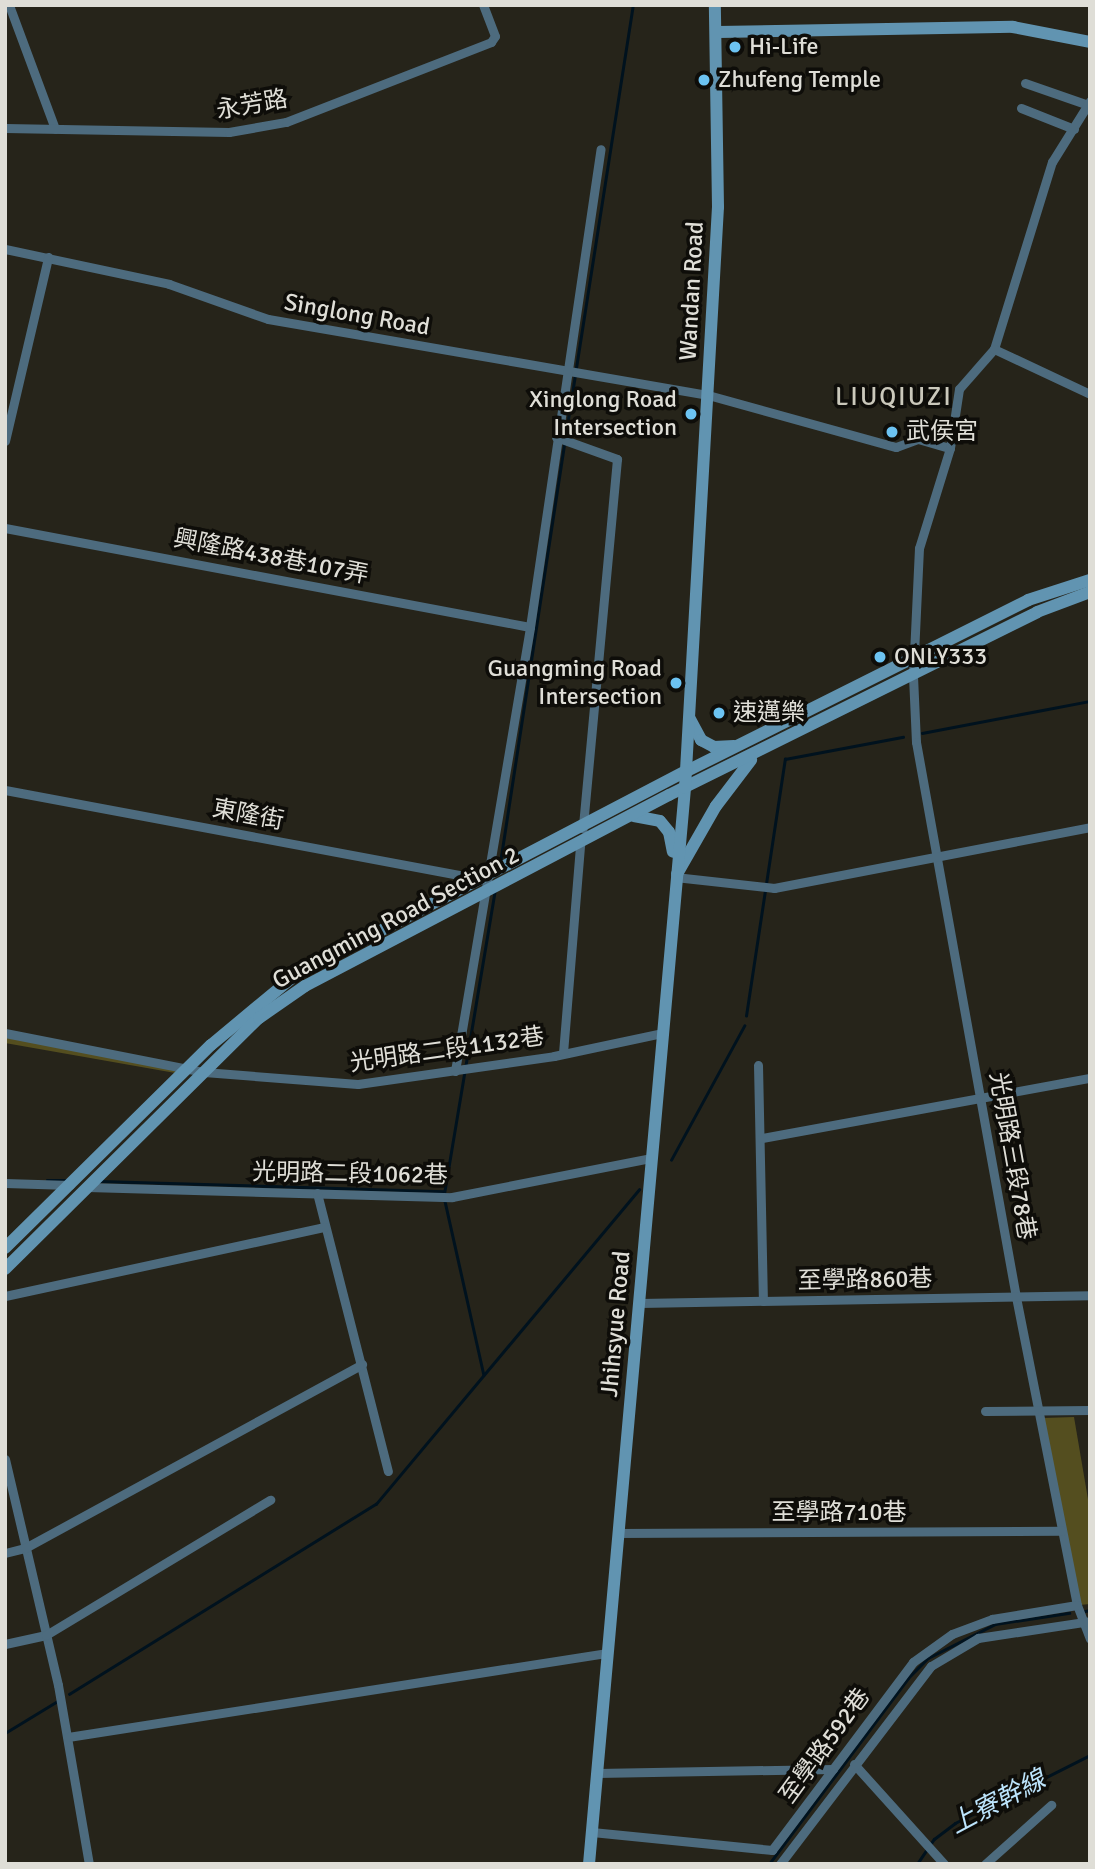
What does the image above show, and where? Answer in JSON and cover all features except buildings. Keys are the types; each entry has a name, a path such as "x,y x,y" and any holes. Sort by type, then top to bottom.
{"street":[{"path":"5,128 55,129 9,5"},
{"name":"永芳路","path":"55,129 229,132 286,122 491,42 495,36 483,5"},
{"name":"Wandan Road","path":"684,788 718,207 718,32 715,5"},
{"path":"718,32 1013,27 1090,42"},
{"path":"1025,83 1089,103 1052,162 994,349 1090,394"},
{"path":"1021,108 1074,129"},
{"path":"455,1071 562,439 601,149"},
{"name":"Singlong Road","path":"5,249 169,284 268,319 708,395 896,447 918,439 950,448"},
{"path":"5,441 48,257"},
{"name":"光明路三段78巷","path":"994,349 959,389 950,448 919,548 913,677 916,742 983,1098 1016,1297 1077,1605 1086,1621 1090,1639"},
{"path":"562,439 617,459 583,828"},
{"name":"興隆路438巷107弄","path":"5,528 530,627"},
{"name":"Guangming Road Section 2","path":"5,1248 195,1071 259,1018 305,986 685,772 748,743 1051,589 1089,583"},
{"name":"Guangming Road Section 2","path":"5,1269 87,1187 256,1004 294,976 486,883 580,844 684,788 913,677 1089,583"},
{"path":"688,711 701,740 714,747 748,743"},
{"path":"675,877 735,776 756,755"},
{"name":"Jhihsyue Road","path":"589,1864 684,788"},
{"name":"東隆街","path":"5,790 486,883"},
{"path":"631,816 650,817 669,831 675,877"},
{"path":"675,877 774,888 1090,827"},
{"path":"563,1053 580,844"},
{"name":"光明路二段1132巷","path":"5,1033 195,1071 358,1084 563,1053 662,1033"},
{"path":"758,1065 762,1138 763,1301"},
{"path":"762,1138 1090,1078"},
{"name":"光明路二段1062巷","path":"87,1187 452,1197 650,1158"},
{"path":"5,1183 70,1185"},
{"path":"317,1193 388,1471"},
{"path":"5,1296 325,1227"},
{"name":"至學路860巷","path":"640,1303 1090,1295"},
{"path":"5,1553 25,1548 362,1364"},
{"path":"985,1411 1090,1410"},
{"path":"5,1459 68,1737 89,1864"},
{"path":"5,1644 46,1635 270,1500"},
{"name":"至學路710巷","path":"617,1533 1062,1531"},
{"name":"至學路592巷","path":"592,1832 772,1850 913,1662 952,1634 992,1619 1077,1605"},
{"path":"780,1864 931,1666 978,1638 1086,1621"},
{"path":"68,1737 607,1653"},
{"path":"854,1764 944,1864"},
{"path":"597,1773 833,1769"},
{"path":"985,1864 1051,1805"}],"shaded area":[{"path":"5,1033 186,1069 181,1074 5,1043"},
{"path":"1074,1417 1090,1511 1090,1604 1080,1605 1043,1418"}],"waterway":[{"path":"576,368 633,5"},
{"path":"565,438 575,375"},
{"path":"500,863 564,444"},
{"path":"922,733 1090,701"},
{"path":"746,1016 785,759 903,737"},
{"path":"444,1194 495,890"},
{"path":"671,1160 744,1026"},
{"path":"47,1180 68,1180"},
{"path":"100,1181 443,1191"},
{"path":"69,1694 376,1504 639,1190"},
{"path":"445,1201 484,1375"},
{"path":"1085,1611 1090,1610"},
{"path":"769,1864 908,1678 928,1658 995,1624 1069,1613"},
{"path":"5,1733 56,1702"},
{"name":"上寮幹線","path":"917,1864 934,1839 955,1823 1090,1755"}],"place":[{"name":"Hi-Life","path":"735,47"},
{"name":"Zhufeng Temple","path":"704,80"},
{"name":"Xinglong Road Intersection","path":"691,414"},
{"name":"武侯宮","path":"892,432"},
{"name":"ONLY333","path":"880,657"},
{"name":"Guangming Road Intersection","path":"676,683"},
{"name":"速邁樂","path":"719,713"}],"district":[{"name":"LIUQIUZI","path":"894,398"}]}
